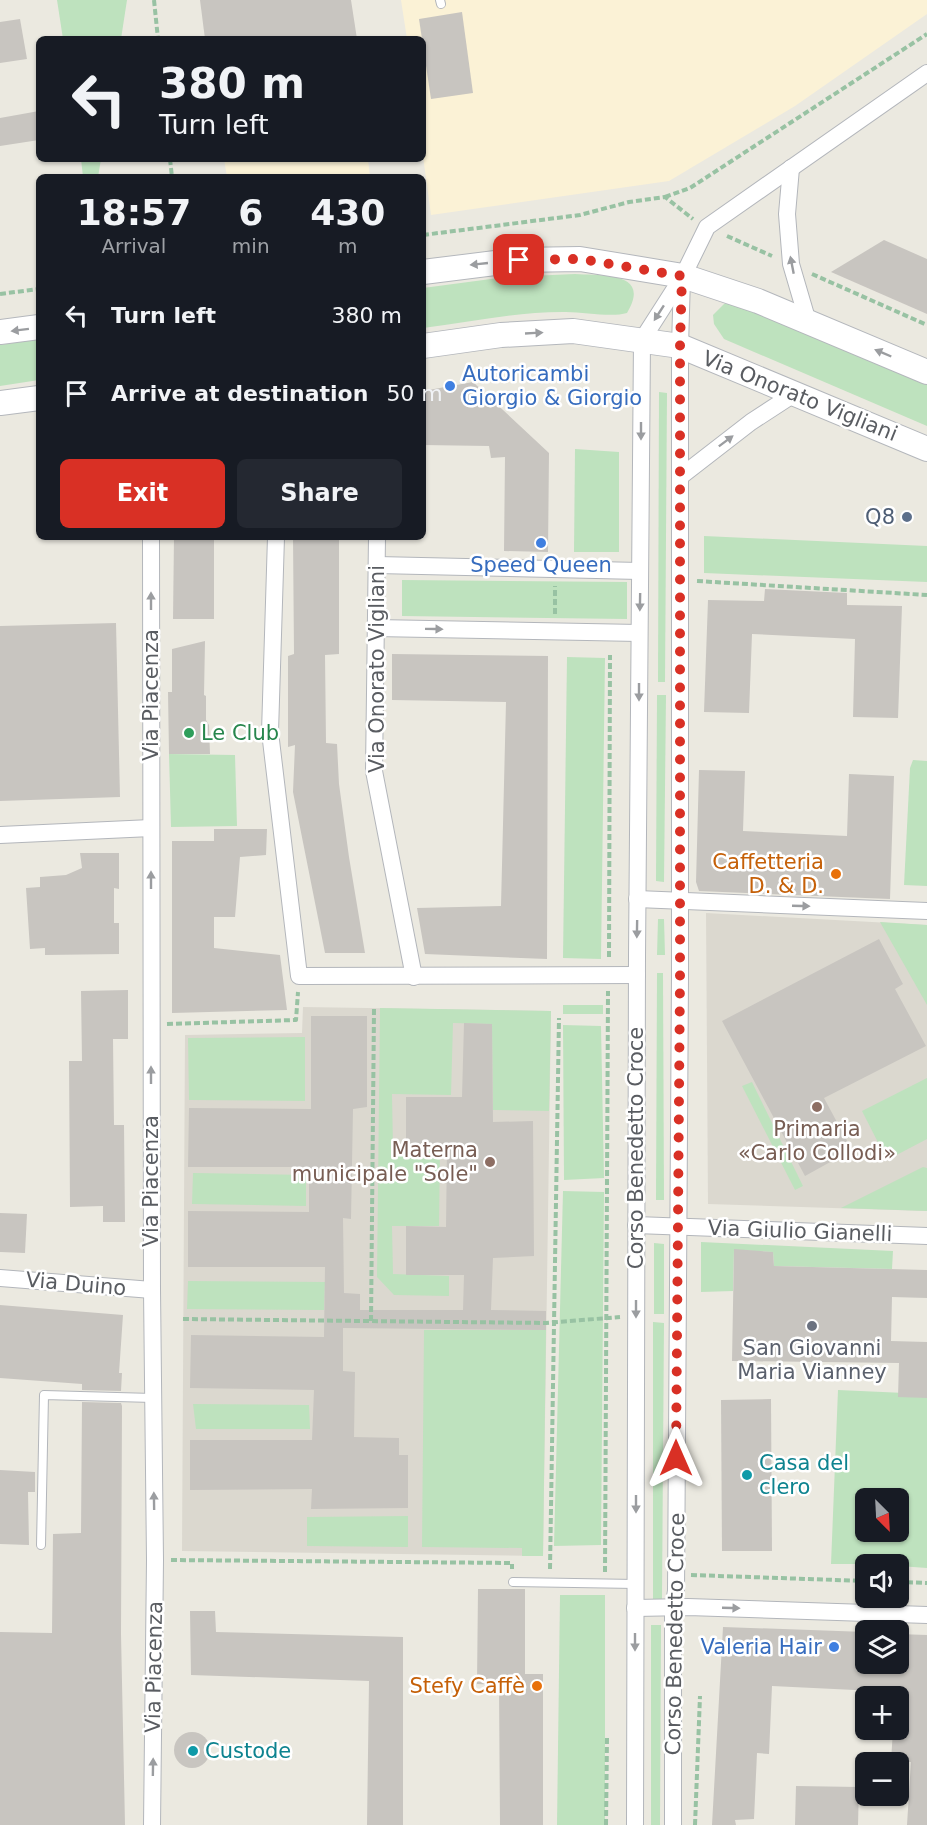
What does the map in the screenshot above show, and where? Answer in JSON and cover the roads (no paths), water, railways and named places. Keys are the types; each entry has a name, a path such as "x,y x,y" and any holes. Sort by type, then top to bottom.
{"main road":[{"path":"426,272 519,260 580,259 682,276 759,301 927,372"},
{"path":"0,332 36,327"},
{"name":"Via Onorato Vigliani","path":"426,346 501,335 573,331 680,346 927,448"},
{"path":"0,403 36,398"}],"street":[{"path":"642,340 682,276 707,227 927,74"},
{"path":"791,168 787,214 791,264 808,322"},
{"name":"Corso Benedetto Croce","path":"673,1825 682,276"},
{"name":"Corso Benedetto Croce","path":"635,1825 637,899 642,340"},
{"path":"680,477 751,422 794,394"},
{"name":"Via Piacenza","path":"151,540 152,1290 155,1560 152,1825"},
{"path":"276,540 270,732 299,976 637,975"},
{"name":"Via Onorato Vigliani","path":"377,540 374,771 414,977"},
{"path":"377,565 640,571"},
{"path":"375,628 639,633"},
{"path":"0,835 151,828"},
{"path":"637,899 927,911"},
{"name":"Via Giulio Gianelli","path":"636,1225 927,1236"},
{"name":"Via Duino","path":"0,1278 152,1290"},
{"path":"635,1608 927,1615"}],"lane":[{"path":"41,1545 44,1395 153,1398"},
{"path":"513,1582 636,1584"}],"place":[{"name":"Autoricambi Giorgio & Giorgio","path":"450,386"},
{"name":"Q8","path":"907,517"},
{"name":"Speed Queen","path":"541,543"},
{"name":"Le Club","path":"189,733"},
{"name":"Caffetteria D. & D.","path":"836,874"},
{"name":"Primaria «Carlo Collodi»","path":"817,1107"},
{"name":"Materna municipale \"Sole\"","path":"490,1162"},
{"name":"San Giovanni Maria Vianney","path":"812,1326"},
{"name":"Casa del clero","path":"747,1475"},
{"name":"Valeria Hair","path":"834,1647"},
{"name":"Stefy Caffè","path":"537,1686"},
{"name":"Custode","path":"193,1751"}]}
